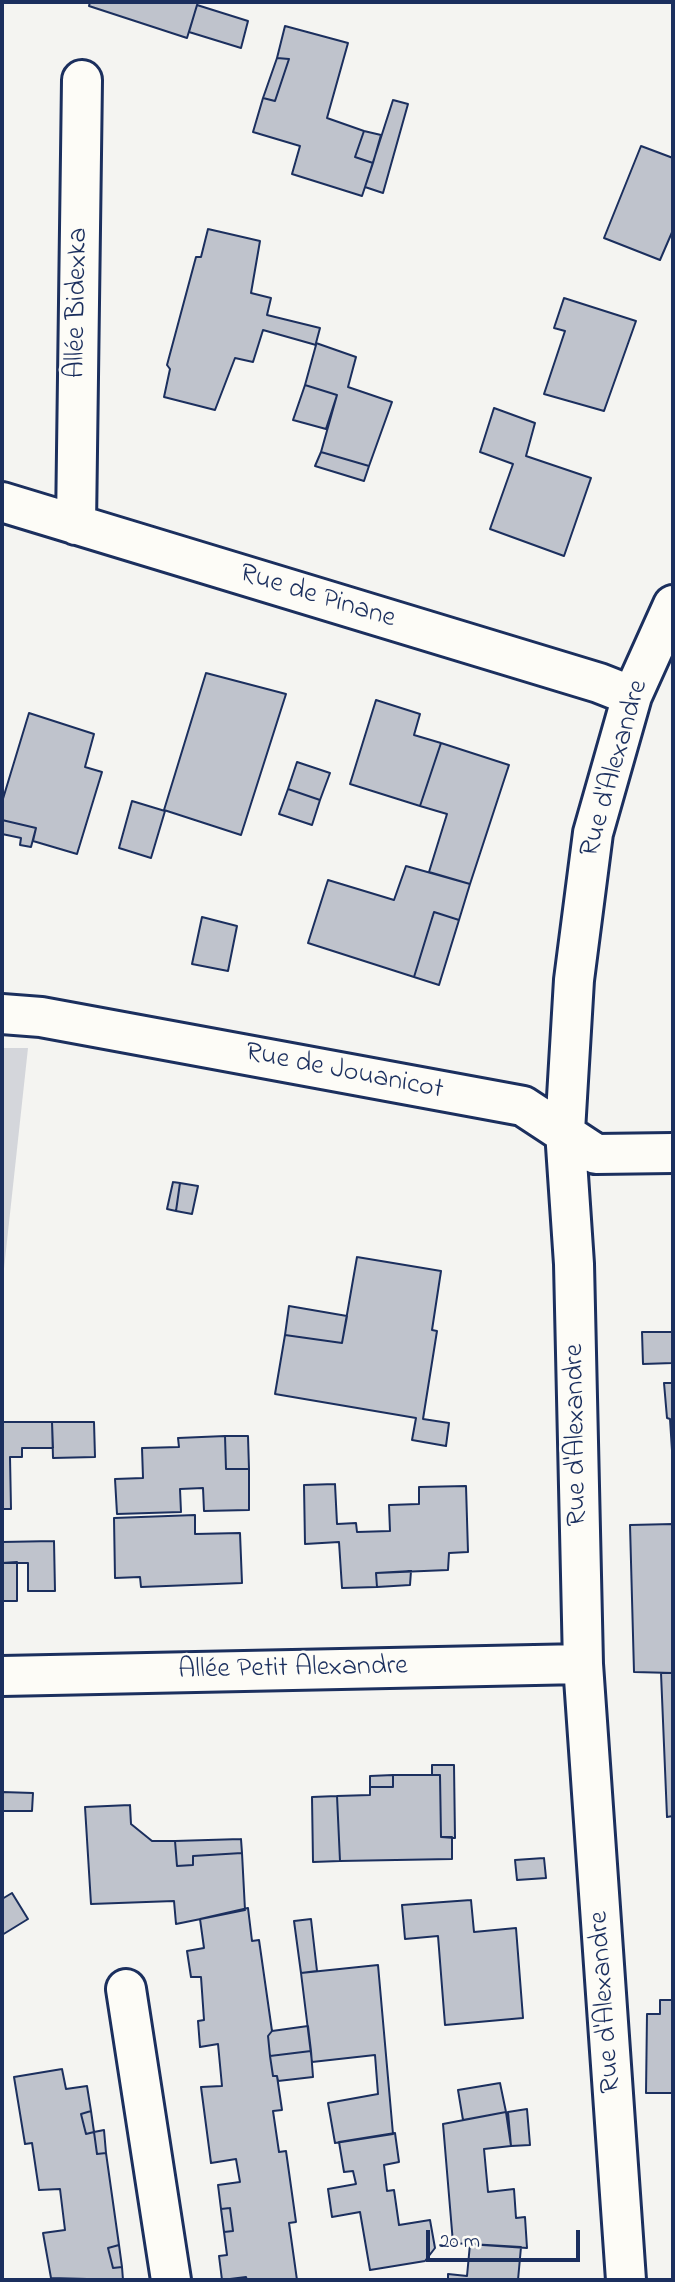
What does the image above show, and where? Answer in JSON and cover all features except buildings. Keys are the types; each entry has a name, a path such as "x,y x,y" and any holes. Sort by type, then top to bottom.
{"street":[{"name":"Allée Bidexka","path":"76,525 82,80"},
{"name":"Rue de Pinane","path":"2,502 632,695"},
{"name":"Rue d'Alexandre","path":"626,2280 583,1664 574,1264 565,1131 574,980 593,832 632,695 673,605"},
{"name":"Rue de Jouanicot","path":"2,1014 41,1017 523,1106 565,1131 596,1154 673,1153"},
{"name":"Allée Petit Alexandre","path":"2,1676 583,1664"},
{"path":"126,1989 171,2280"}],"shaded area":[{"path":"2,1048 28,1048 2,1287"}]}
